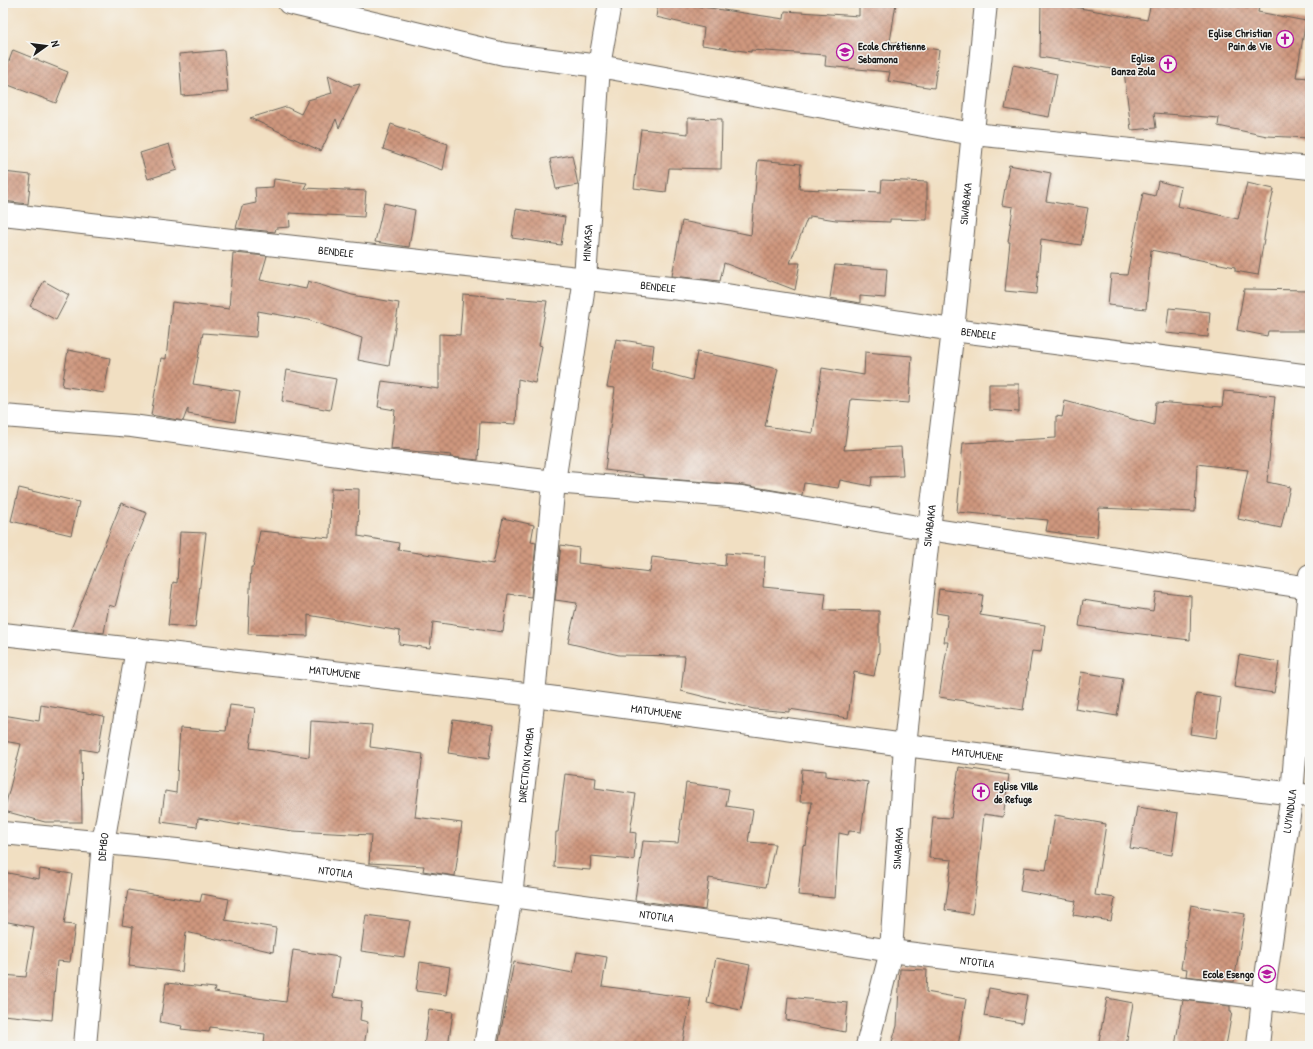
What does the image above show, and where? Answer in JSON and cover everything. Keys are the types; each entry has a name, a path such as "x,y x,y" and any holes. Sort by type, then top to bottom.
{"street":[{"path":"289,3 504,54 599,66 973,134 1310,168"},
{"name":"MINKASA","path":"554,482 585,279 599,66 610,3"},
{"name":"SIWABAKA","path":"867,1046 892,951 905,745 953,330 986,3"},
{"name":"BENDELE","path":"3,214 707,292 953,330 1310,376"},
{"path":"3,416 132,426 367,459 554,482 742,497 929,529 1310,584"},
{"name":"DIRECTION KOMBA","path":"485,1046 510,896 534,695 554,482"},
{"name":"LUYINDULA","path":"1258,1046 1263,998 1301,795 1310,584"},
{"name":"MATUMUENE","path":"3,634 534,695 905,745 1301,795"},
{"name":"DEMBO","path":"85,1046 103,843 137,649"},
{"name":"NTOTILA","path":"3,834 176,850 781,933 892,951 1310,1005"}],"building":[{"path":"658,3 676,3 784,19 785,11 859,16 859,3 896,3 890,42 939,50 934,88 888,81 890,72 825,66 826,55 751,50 751,52 702,45 704,28 656,17"},
{"path":"1041,3 1074,3 1074,7 1147,20 1151,3 1260,3 1258,12 1306,21 1296,77 1310,78 1310,138 1267,136 1218,126 1219,118 1154,113 1156,128 1131,130 1124,71 1040,57"},
{"path":"13,50 68,72 56,103 3,83 3,77"},
{"path":"224,50 228,92 182,96 179,54"},
{"path":"1013,65 1057,74 1049,117 1005,109"},
{"path":"328,75 351,86 360,84 339,128 336,119 321,151 250,118 286,107 301,114 308,100 332,93"},
{"path":"688,118 722,119 721,169 669,168 666,192 634,188 641,129 688,134"},
{"path":"391,124 448,144 443,170 383,149"},
{"path":"169,144 177,170 148,179 140,153"},
{"path":"572,155 578,185 556,189 550,159"},
{"path":"758,160 801,164 799,189 881,192 882,180 927,182 927,220 890,219 890,222 836,220 810,216 810,219 807,219 790,263 800,263 795,290 724,263 720,281 672,276 682,221 751,235"},
{"path":"1009,165 1051,173 1046,201 1088,208 1081,245 1041,239 1036,294 1005,291 1010,242 1008,242 1013,207 1002,205"},
{"path":"3,172 31,175 28,204 3,201"},
{"path":"274,179 307,183 304,188 366,191 364,217 289,213 290,227 276,228 275,232 236,228 242,206 256,203 255,188 273,187"},
{"path":"1158,181 1181,187 1177,206 1238,219 1247,183 1274,189 1258,275 1235,271 1235,267 1151,250 1146,309 1108,305 1111,274 1127,275 1143,193 1155,196"},
{"path":"384,203 415,210 409,247 375,242"},
{"path":"516,209 565,217 561,245 512,238"},
{"path":"233,253 267,256 260,280 306,289 308,281 352,295 399,303 389,366 358,360 362,338 308,320 258,311 256,337 203,333 193,384 240,391 235,422 188,414 188,408 183,421 151,415 161,358 166,359 172,302 229,309"},
{"path":"835,265 887,269 885,298 860,296 860,303 830,298"},
{"path":"44,281 69,295 56,320 30,306"},
{"path":"1244,289 1310,290 1310,331 1268,331 1267,336 1237,330"},
{"path":"463,294 547,301 539,345 542,346 535,383 518,379 516,424 480,422 478,460 450,457 451,455 391,449 395,410 378,407 382,381 439,389 439,334 460,335"},
{"path":"1169,308 1210,312 1208,337 1166,333"},
{"path":"616,339 654,345 651,369 692,380 697,352 778,369 765,426 813,433 822,368 864,375 865,352 912,356 909,403 851,399 844,450 901,447 903,476 872,477 871,486 840,480 838,488 804,483 802,495 743,485 643,477 643,475 605,470 615,388 607,387"},
{"path":"68,350 110,358 104,393 62,386"},
{"path":"287,370 336,379 330,410 282,401"},
{"path":"989,384 1019,384 1019,412 989,410"},
{"path":"1224,391 1275,396 1267,482 1290,487 1281,528 1238,519 1248,470 1197,464 1195,512 1099,508 1097,537 1046,531 1048,520 957,512 963,443 1056,438 1056,416 1062,417 1065,401 1154,425 1156,402 1222,407"},
{"path":"19,488 79,502 71,535 11,521"},
{"path":"331,488 359,489 358,536 399,543 398,550 493,564 503,518 534,525 531,542 536,543 531,597 508,594 503,632 433,622 430,648 399,644 400,631 308,615 308,636 248,634 251,567 253,567 260,531 330,538"},
{"path":"121,503 147,513 127,561 115,607 109,605 104,633 71,629"},
{"path":"180,532 206,533 195,628 168,625 173,582 177,583"},
{"path":"561,545 579,548 578,563 650,572 652,557 725,566 726,553 765,556 763,587 826,593 824,610 879,611 879,651 874,676 854,672 848,718 789,709 789,712 754,709 681,691 685,656 619,655 568,643 577,603 555,600"},
{"path":"939,589 983,595 980,615 1045,625 1041,652 1032,651 1023,710 939,697 948,642 944,642 948,615 936,613"},
{"path":"1156,592 1191,596 1190,640 1079,626 1083,600 1153,611"},
{"path":"1239,655 1279,662 1274,693 1234,687"},
{"path":"1081,672 1123,679 1117,716 1075,709"},
{"path":"1196,694 1221,698 1216,738 1190,734"},
{"path":"41,705 104,716 98,752 81,749 82,822 45,822 4,811 21,744 3,741 3,715 39,721"},
{"path":"230,705 255,708 250,748 309,757 311,721 372,725 370,747 423,754 415,817 462,823 455,876 423,871 424,866 369,863 371,835 293,831 239,823 239,825 198,818 197,827 161,822 165,791 176,793 180,728 226,731"},
{"path":"453,719 493,725 489,759 448,753"},
{"path":"959,767 1009,775 1003,817 984,814 972,914 945,910 952,860 929,858 933,817 951,818"},
{"path":"802,769 826,771 826,776 868,782 861,832 849,831 848,835 839,833 835,898 798,895 803,845 806,846 812,802 800,802"},
{"path":"565,774 596,778 595,788 636,794 630,832 636,833 634,860 591,856 590,870 554,867 556,832 558,832"},
{"path":"686,783 729,789 726,806 753,810 748,842 775,844 766,887 709,878 705,910 635,900 643,841 678,843"},
{"path":"1137,807 1178,813 1172,855 1130,848"},
{"path":"1055,815 1106,824 1095,895 1115,898 1111,921 1073,915 1076,901 1020,891 1024,867 1046,870"},
{"path":"40,869 72,874 64,924 75,925 70,962 57,961 52,1020 3,1015 3,975 26,977 34,927 3,921 3,872 39,879"},
{"path":"128,890 200,902 202,894 229,899 225,920 276,928 273,952 186,932 182,972 129,966 133,927 122,925"},
{"path":"1191,905 1245,914 1234,982 1186,976 1187,969 1181,968"},
{"path":"366,915 410,921 404,957 361,951"},
{"path":"293,950 339,957 333,997 362,1001 360,1020 368,1022 364,1046 286,1046 264,1043 265,1034 210,1027 209,1032 181,1029 182,1026 160,1022 166,983 215,988 214,992 286,1002"},
{"path":"577,952 607,957 602,986 691,998 682,1046 498,1046 514,962 573,973"},
{"path":"716,958 750,965 741,1010 707,1003"},
{"path":"420,962 450,967 446,995 416,991"},
{"path":"900,969 927,970 926,992 966,999 958,1046 909,1046 892,1042 897,1026"},
{"path":"989,988 1027,995 1022,1023 984,1016"},
{"path":"788,997 848,1003 845,1032 786,1020"},
{"path":"1107,998 1133,1003 1126,1046 1098,1046"},
{"path":"1183,1000 1230,1006 1230,1012 1232,1012 1226,1046 1175,1046"},
{"path":"429,1009 453,1012 448,1046 424,1046"}],"place":[{"name":"Eglise Christian Pain de Vie","path":"1285,39"},
{"name":"Ecole Chrétienne Sebamona","path":"845,52"},
{"name":"Eglise Banza Zola","path":"1168,64"},
{"name":"Eglise Ville de Refuge","path":"981,792"},
{"name":"Ecole Esengo","path":"1267,974"}]}
